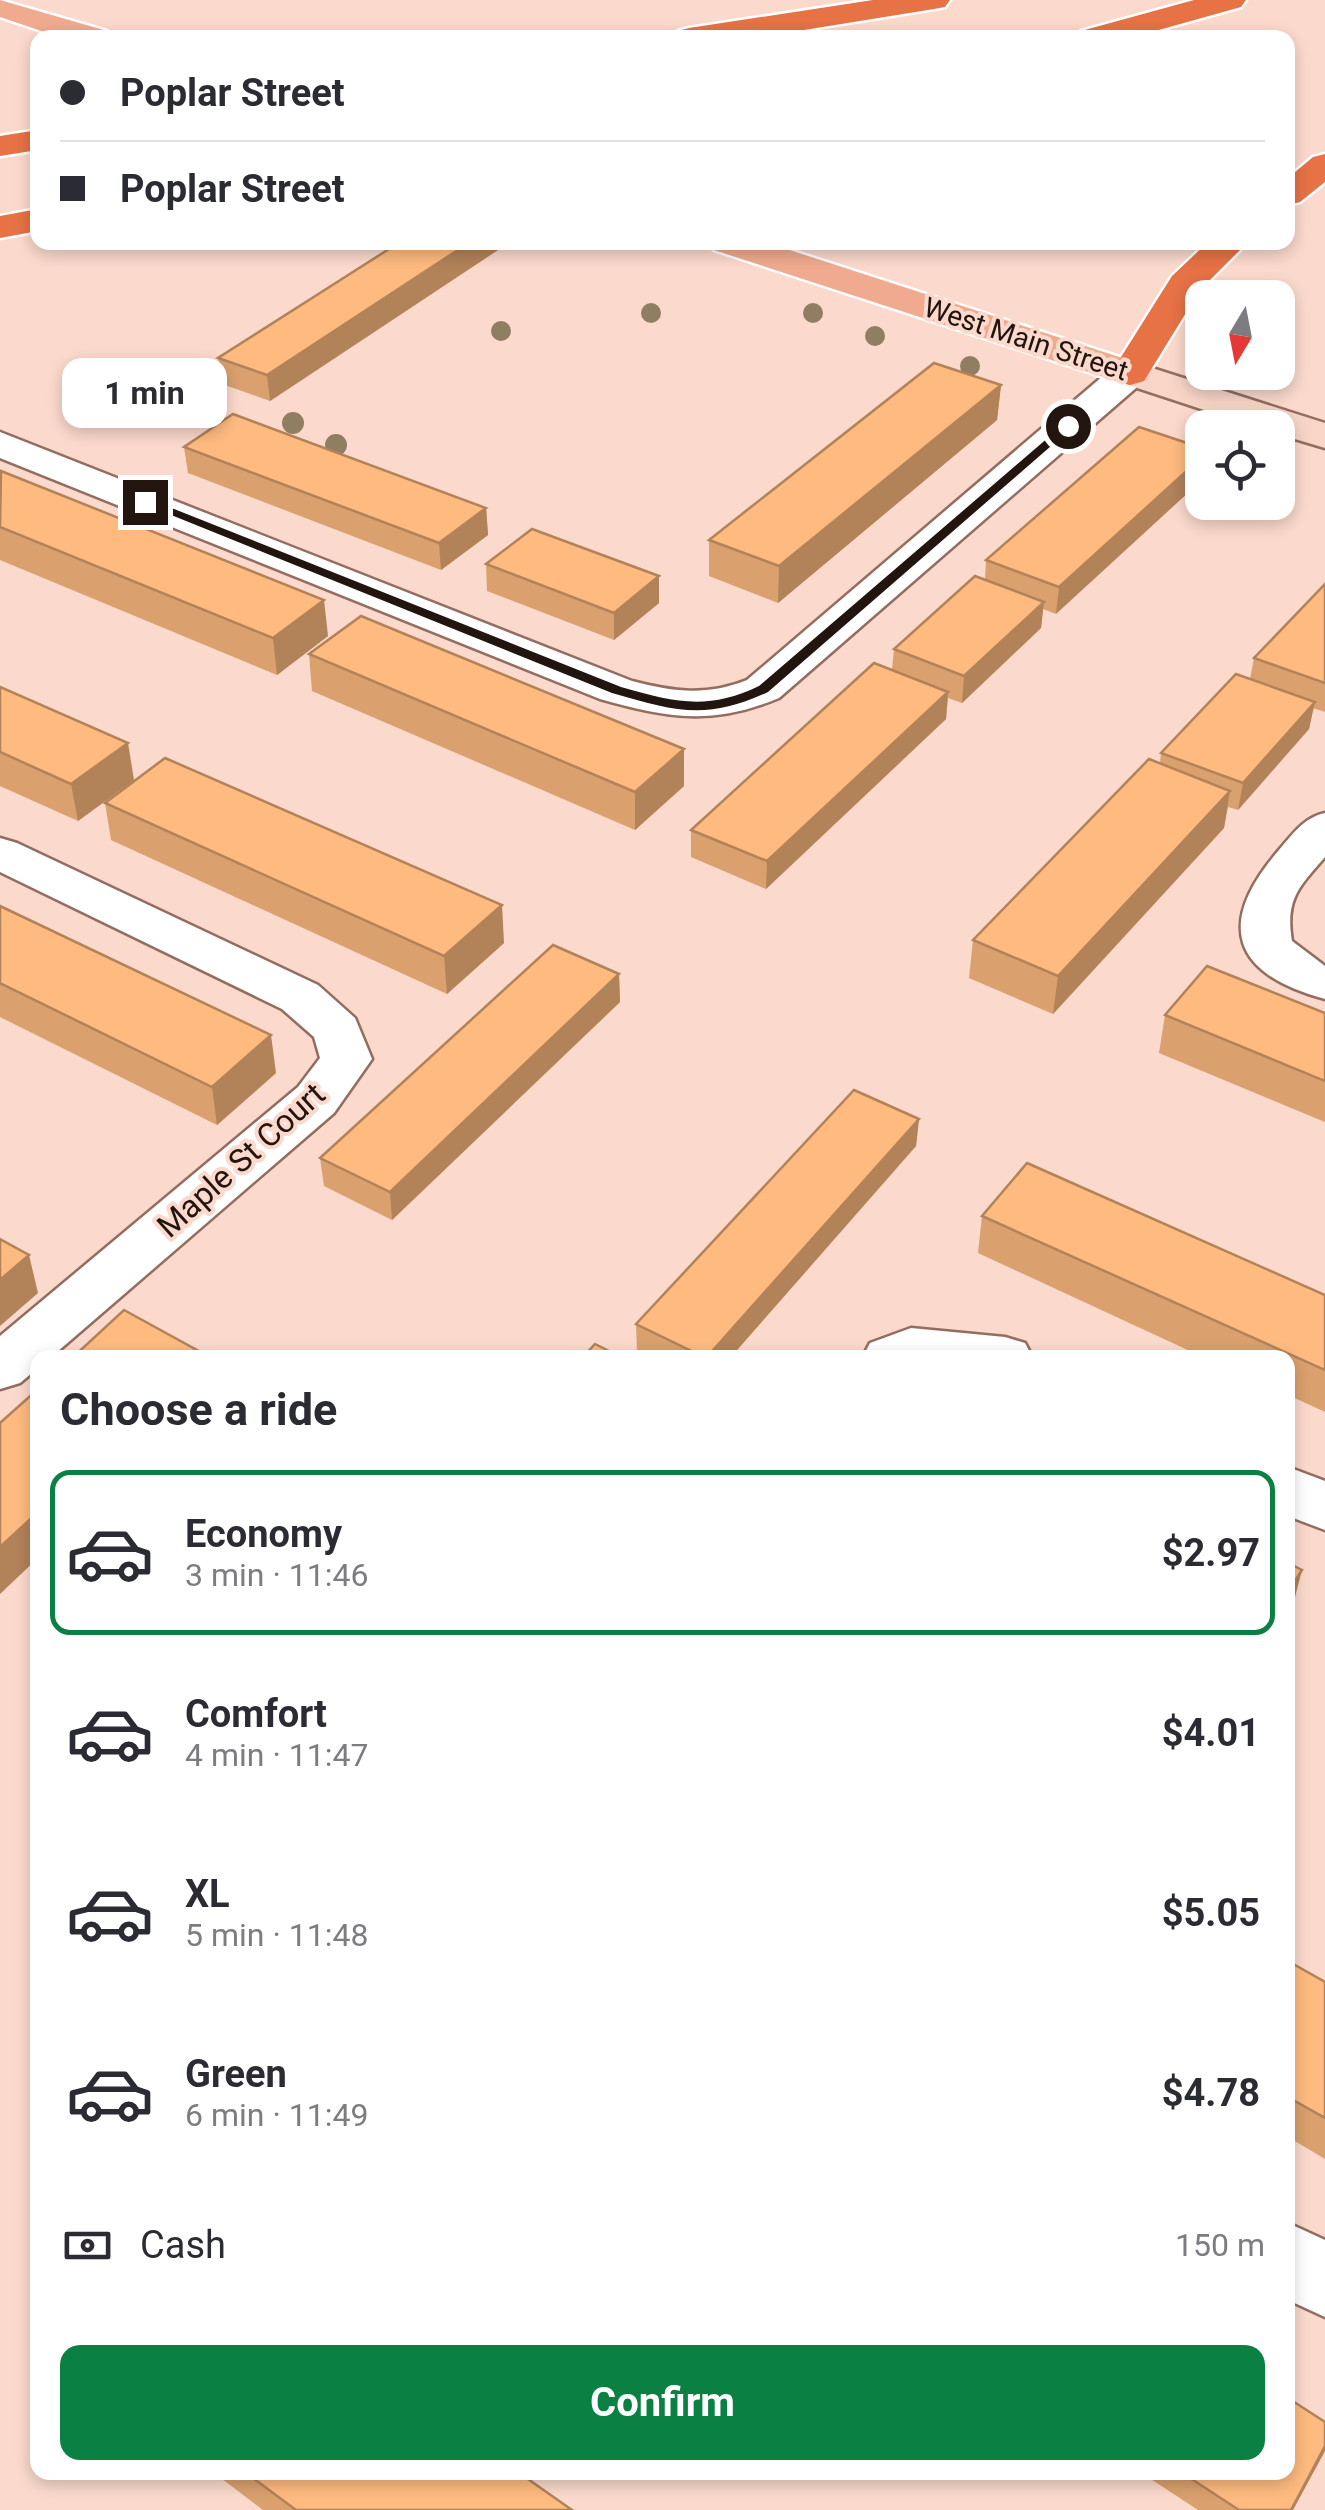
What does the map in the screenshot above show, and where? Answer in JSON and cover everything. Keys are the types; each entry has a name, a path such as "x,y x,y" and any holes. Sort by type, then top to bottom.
{"highway":[{"path":"741,30 934,0"},
{"path":"1121,30 1230,0"},
{"path":"0,146 24,122"},
{"path":"1295,189 1325,164"},
{"path":"0,226 30,221"},
{"path":"1130,373 1185,284 1221,250"}],"main road":[{"path":"0,6 72,30"},
{"name":"West Main Street","path":"753,250 1325,436"}],"street":[{"path":"0,444 616,690 674,707 730,704 763,689 1130,373"},
{"path":"1325,827 1281,878 1263,914 1268,946 1304,976 1325,983"},
{"name":"Maple St Court","path":"0,853 300,997 336,1030 346,1059 316,1100 0,1368"},
{"path":"1295,1493 1325,1507"},
{"path":"1295,2263 1325,2281"}],"building":[{"path":"387,250 458,250 267,375 218,358"},
{"path":"934,363 1001,385 779,566 709,540"},
{"path":"233,414 486,508 439,543 184,447"},
{"path":"1139,427 1185,442 1185,472 1059,587 986,560"},
{"path":"1,471 324,600 273,638 0,527"},
{"path":"532,529 659,576 614,613 486,564"},
{"path":"975,576 1044,602 964,676 894,649"},
{"path":"1325,584 1325,683 1254,658"},
{"path":"361,616 684,749 635,792 309,654"},
{"path":"874,663 948,692 767,861 691,830"},
{"path":"1236,674 1315,702 1243,783 1161,753"},
{"path":"0,687 128,743 71,784 0,752"},
{"path":"165,758 502,905 444,956 105,803"},
{"path":"1149,759 1230,791 1058,976 973,940"},
{"path":"0,906 271,1035 212,1087 0,983"},
{"path":"553,945 619,974 390,1192 320,1158"},
{"path":"1207,966 1325,1013 1325,1081 1165,1015"},
{"path":"854,1090 919,1119 713,1350 690,1350 636,1324"},
{"path":"1027,1163 1325,1295 1325,1370 1295,1357 1295,1350 1280,1350 982,1216"},
{"path":"0,1239 29,1255 0,1280"},
{"path":"124,1310 197,1350 81,1350"},
{"path":"30,1396 30,1519 0,1547 0,1423"},
{"path":"1295,1965 1325,1982 1325,2118 1295,2101"},
{"path":"1295,2403 1325,2422 1325,2446 1291,2510 1239,2510 1193,2480 1295,2480"},
{"path":"256,2480 529,2480 572,2510 296,2510"}],"route":[{"path":"145,502 616,690 674,707 730,704 763,689 1068,426"}]}
